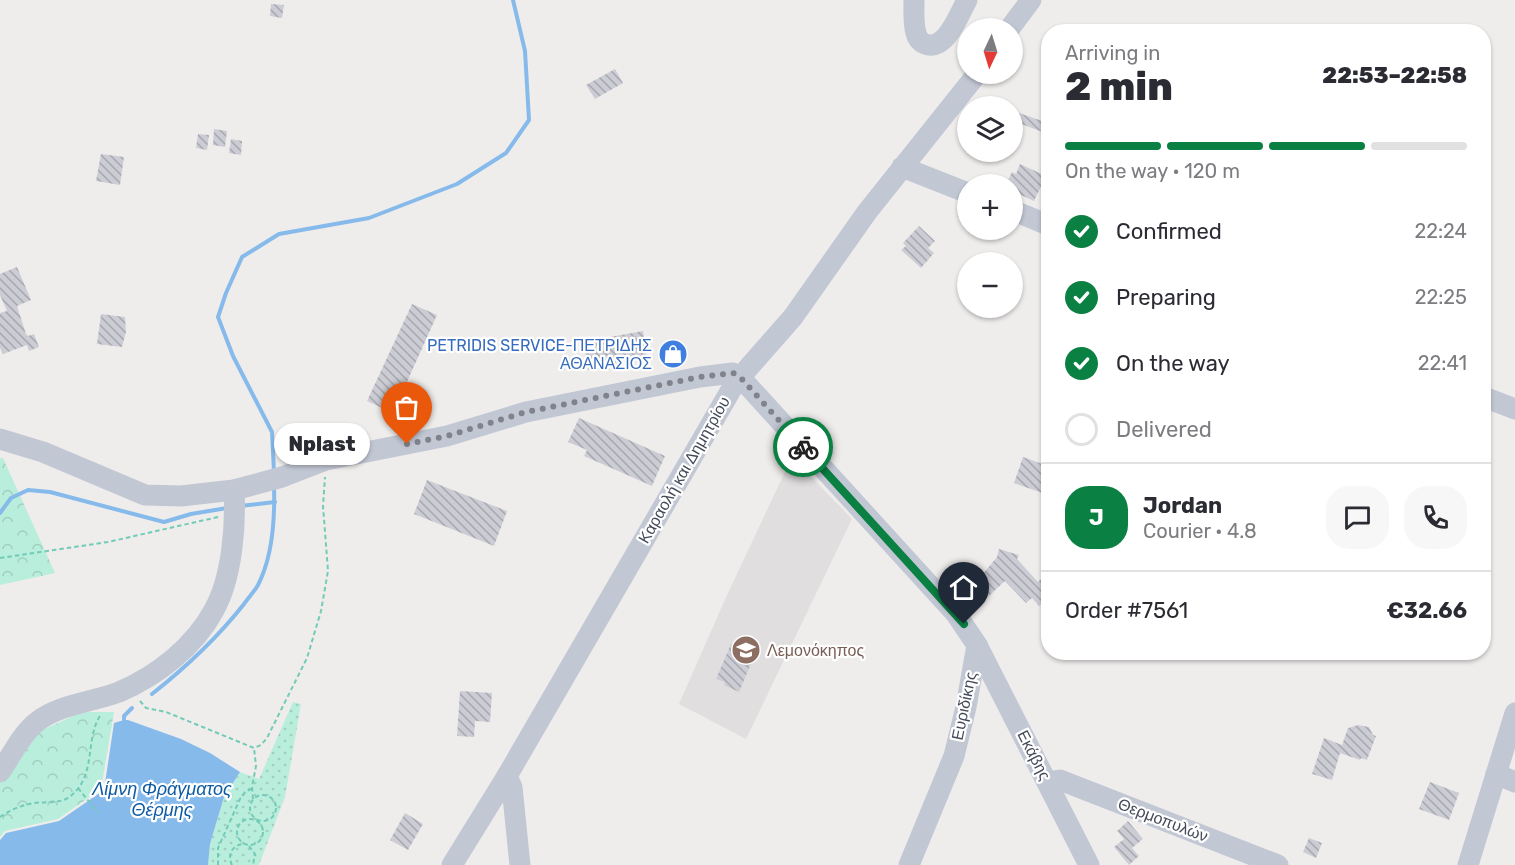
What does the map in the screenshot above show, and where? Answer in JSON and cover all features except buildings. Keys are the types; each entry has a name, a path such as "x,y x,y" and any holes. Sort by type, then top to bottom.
{"street":[{"path":"914,0 916,34 919,41 926,45 934,45 945,38 967,0"},
{"path":"1018,18 1031,0"},
{"name":"Καραολή και Δημητρίου","path":"452,865 507,776 740,377 793,317 861,220 969,84"},
{"path":"902,167 957,188"},
{"path":"1023,215 1041,222"},
{"path":"0,439 43,452 146,495 182,496 234,490 326,460 447,436 526,412 700,377 733,373 740,377 956,614 977,645"},
{"path":"1491,400 1515,409"},
{"path":"0,772 22,738 39,720 72,706 138,697 150,675 198,634 215,609 226,575 233,539 234,490"},
{"name":"Εκάβης","path":"977,645 1089,865"},
{"name":"Ευριδίκης","path":"909,865 954,756 966,707 977,645"},
{"path":"1468,865 1505,778 1515,713"},
{"path":"507,776 512,787 520,865"},
{"name":"Θερμοπυλών","path":"1048,782 1060,780 1278,865"}],"path":[{"path":"138,697 166,712 254,748 261,745 267,738 303,668 321,611 328,571 323,506 326,460"},
{"path":"0,558 108,542 235,513"},
{"path":"0,817 25,805 65,799 78,788 91,758 96,722 101,715"},
{"path":"232,865 229,858 231,850 238,845 255,844 262,837 263,828 250,811 256,766 254,748"},
{"path":"78,788 98,813"},
{"path":"218,865 218,848 240,799 246,791 252,789"},
{"path":"253,799 265,795 276,803 276,812 271,819 262,821 246,819 239,824 237,836 255,854 253,865"}],"shaded area":[{"name":"Λεμονόκηπος","path":"792,457 852,519 746,739 679,704"}],"green space":[{"path":"0,458 3,458 55,573 0,585"},
{"path":"293,702 301,704 285,797 259,865 208,865 210,844 224,797 240,772 259,779"},
{"path":"82,712 114,712 101,789 58,819 5,831 0,837 0,783 36,733"}],"water":[{"name":"Λίμνη Φράγματος Θέρμης","path":"124,720 181,739 210,753 240,772 224,797 210,844 208,865 0,865 0,840 6,833 59,821 104,790 114,723"}],"waterway":[{"path":"274,472 272,432 233,356 218,317 242,257 279,234 369,218 457,184 506,153 529,120 525,51 513,0"},
{"path":"152,694 212,640 258,585 267,562 272,537 274,486"},
{"path":"0,513 11,498 28,490 50,492 164,522 191,514 227,508"},
{"path":"240,506 275,502"},
{"path":"124,723 124,716 132,708"}],"way so far":[{"path":"407,444 447,436 526,412 700,377 733,373 740,377 803,447"}],"place":[{"name":"PETRIDIS SERVICE-ΠΕΤΡΙΔΗΣ ΑΘΑΝΑΣΙΟΣ","path":"673,354"},
{"name":"Nplast","path":"407,444"},
{"name":"Λεμονόκηπος","path":"746,650"}],"route":[{"path":"803,447 964,624"}]}
